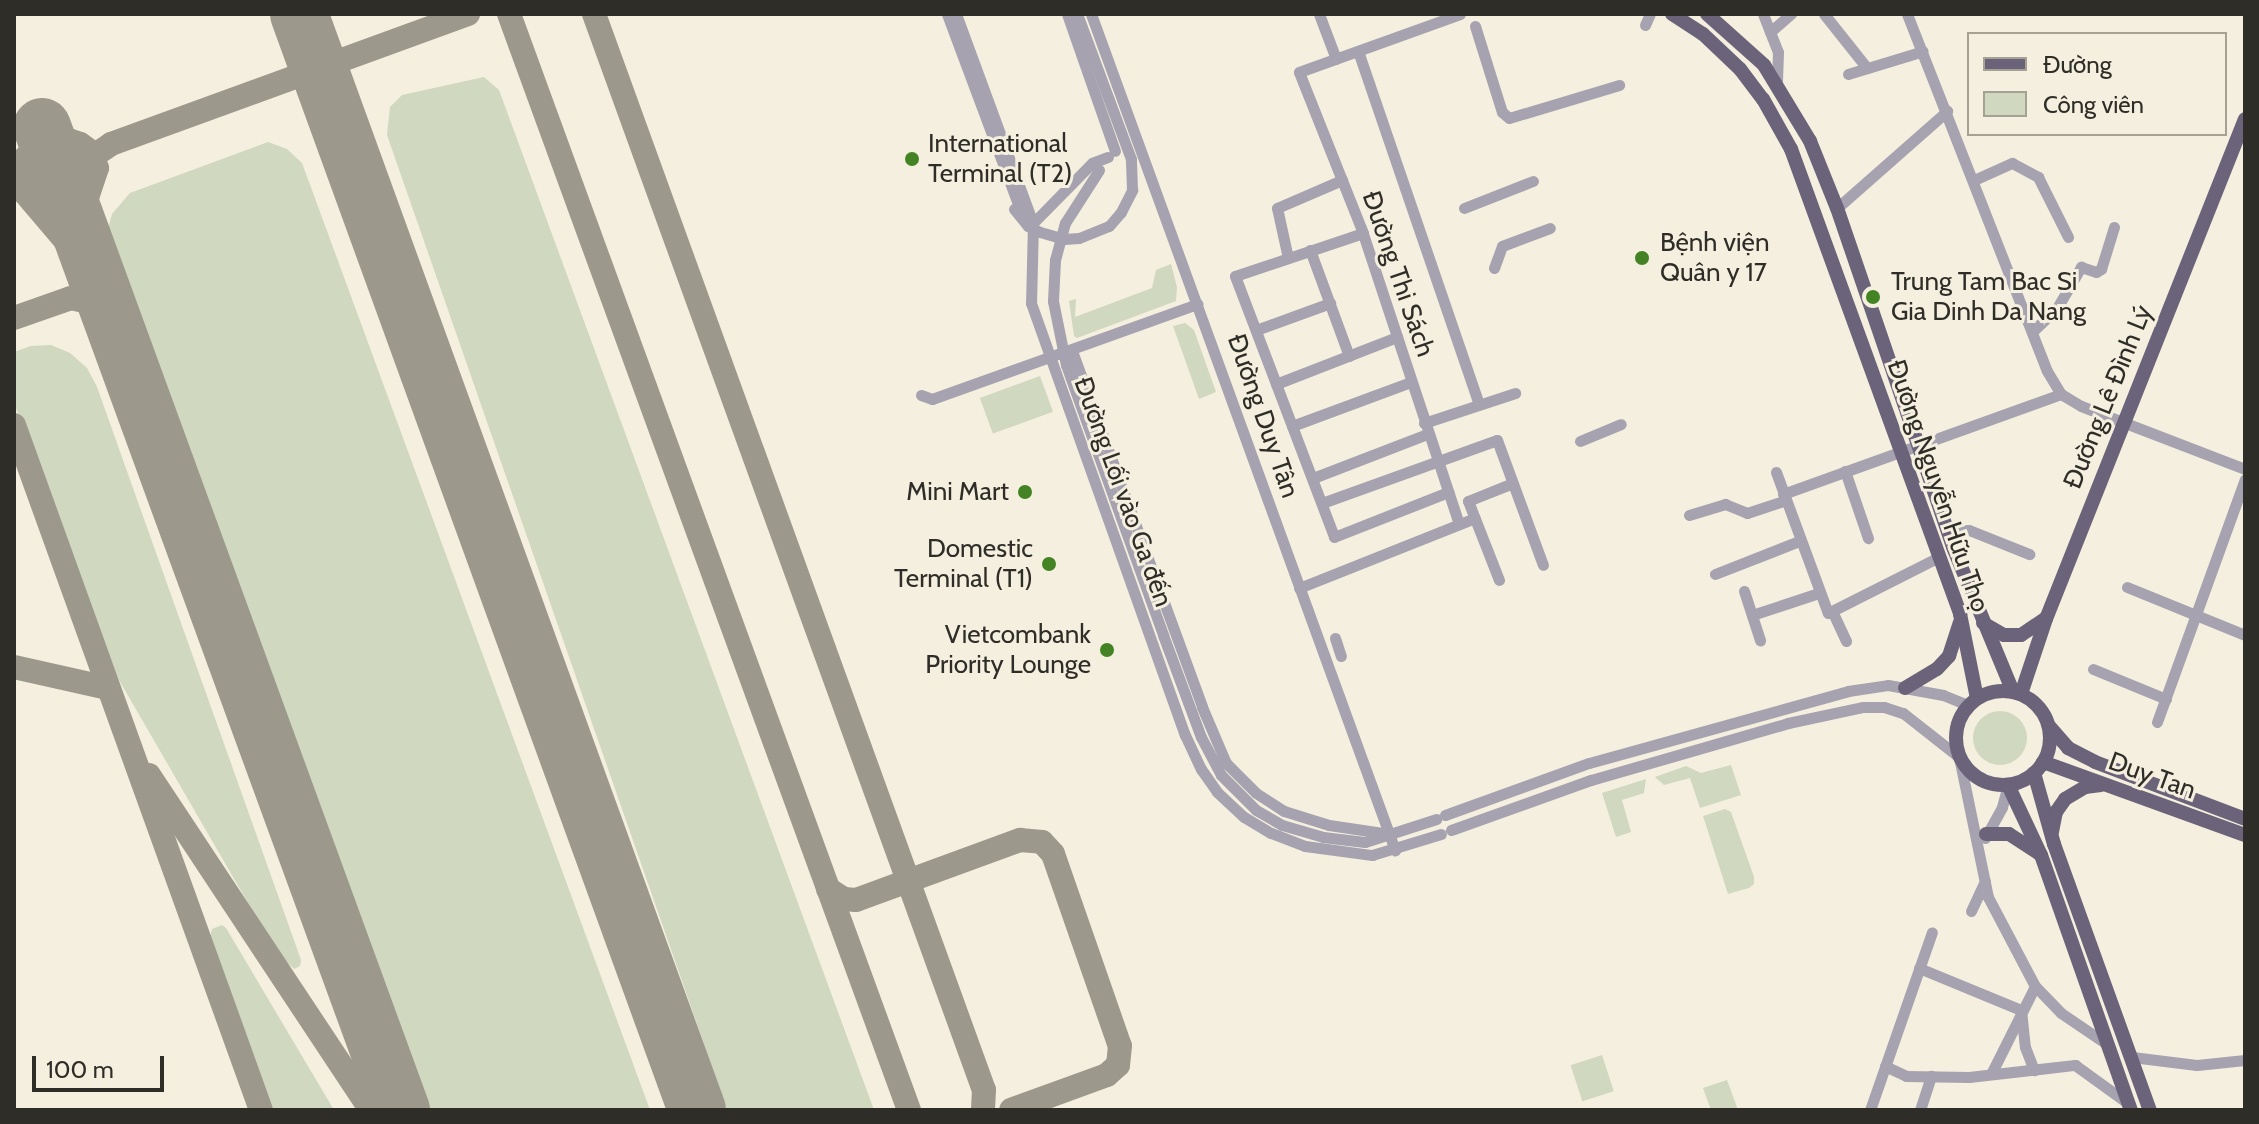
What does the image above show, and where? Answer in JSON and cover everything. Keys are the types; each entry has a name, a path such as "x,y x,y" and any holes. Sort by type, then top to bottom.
{"main road":[{"name":"Đường Nguyễn Hữu Thọ","path":"1672,14 1703,34 1740,69 1763,99 1791,149 1903,449 1961,618 1972,702"},
{"name":"Đường Nguyễn Hữu Thọ","path":"1707,14 1739,39 1777,84 1810,141 1837,208 1947,529 1983,623 2017,693"},
{"name":"Đường Lê Đình Lý","path":"2017,693 2245,119"},
{"path":"1905,688 1937,669 1949,656 1961,618"},
{"path":"1983,623 2004,635 2021,635 2046,619"},
{"path":"2039,768 2008,785 1975,776 1959,757 1955,735 1972,702 2000,691 2017,693 2040,708 2060,742 2077,753 2245,819"},
{"path":"2046,718 2050,740 2039,768 2054,844 2150,1110"},
{"name":"Duy Tan","path":"2039,768 2114,787 2245,835"},
{"path":"2008,785 2041,855 2130,1107"},
{"path":"2054,844 2054,820 2065,799 2085,787 2114,787"},
{"path":"1986,834 2009,834 2041,855"}],"street":[{"path":"944,14 1014,209 1028,226 1064,239 1079,238 1109,226 1121,212 1132,190 1134,175 1128,149 1077,14"},
{"path":"944,14 1019,207 1033,223 1092,163 1138,143"},
{"name":"Đường Lối vào Ga đến","path":"956,14 1033,223 1031,303 1185,735 1209,782 1244,817 1290,841 1359,856 1395,850"},
{"path":"1067,14 1112,154"},
{"name":"Đường Duy Tân","path":"1091,14 1395,850"},
{"path":"1319,14 1336,59 1460,14"},
{"path":"1763,14 1778,52 1777,84"},
{"path":"1770,32 1791,14"},
{"path":"1824,14 1867,68"},
{"path":"1907,14 2047,371 2061,394 2123,423 2245,469"},
{"path":"1475,26 1497,99 1502,112 1509,118 1619,85"},
{"path":"1358,51 1479,404"},
{"path":"1848,74 1923,51"},
{"name":"Đường Thi Sách","path":"1336,59 1299,72 1363,233 1459,524"},
{"path":"1837,208 1947,111"},
{"path":"1112,154 1065,223 1055,260 1053,301 1066,365 1163,635 1213,761 1247,804 1295,830 1353,842 1390,834 1589,763 1835,693 1888,685 1972,702"},
{"path":"1974,180 2012,163 2038,177 2068,237"},
{"path":"1288,258 1277,208 1342,180"},
{"path":"1464,208 1533,181"},
{"path":"2032,332 2057,308 2081,267 2096,272 2101,269 2114,227"},
{"path":"1494,268 1502,246 1550,228"},
{"path":"1363,233 1235,276 1334,537 1448,492"},
{"path":"1310,250 1349,356"},
{"path":"1256,330 1330,303"},
{"path":"921,395 932,399 1198,304"},
{"path":"1276,384 1397,337"},
{"path":"1072,351 1206,719 1226,763 1256,793 1284,811 1329,825 1390,834"},
{"path":"1292,426 1411,382"},
{"path":"1313,478 1479,404 1515,393"},
{"path":"1689,515 1731,504 1747,513 1903,449 2061,394"},
{"path":"1580,441 1621,424"},
{"path":"1322,503 1497,440 1543,565"},
{"path":"1845,471 1868,538"},
{"path":"1776,472 1826,611 1833,613 1939,557"},
{"path":"2157,722 2245,479"},
{"path":"1499,580 1468,501 1513,483"},
{"path":"1299,588 1475,518"},
{"name":"Đường Nguyễn Hữu Thọ","path":"1947,529 1969,530 2029,554"},
{"path":"1715,574 1799,541"},
{"path":"2127,587 2245,635"},
{"path":"1744,591 1760,640"},
{"path":"1752,615 1819,593"},
{"path":"1833,613 1846,641"},
{"path":"1335,638 1341,656"},
{"path":"2093,669 2166,699"},
{"path":"1884,707 1888,685"},
{"path":"1395,850 1591,780 1758,731 1847,710 1884,707 1903,713 1959,757 1985,881 1999,923 2035,986 2061,1013 2109,1046"},
{"path":"1979,849 2002,807 2008,785"},
{"path":"1512,792 1517,807"},
{"path":"1971,911 1985,881"},
{"path":"1870,1110 1932,932"},
{"path":"1919,968 2021,1010"},
{"path":"1991,1074 2035,986"},
{"path":"2021,1010 2025,1047 2034,1070"},
{"path":"2132,1057 2197,1065 2245,1060"},
{"path":"1885,1066 1906,1076 1931,1076 1991,1074 2075,1065 2130,1107"},
{"path":"1920,1110 1931,1076"}],"green space":[{"path":"484,77 499,90 874,1110 727,1110 387,135 390,107 402,95"},
{"path":"268,142 287,149 302,163 650,1110 420,1110 104,243 112,214 130,193"},
{"path":"1171,264 1177,287 1176,301 1077,338 1074,336 1069,301 1076,299 1075,317 1152,288 1156,270"},
{"path":"1185,323 1194,330 1216,392 1199,399 1173,326"},
{"path":"51,345 70,353 87,368 97,387 301,960 300,966 294,969 277,953 119,680 14,403 14,352 31,346"},
{"path":"1040,376 1053,412 993,434 980,398"},
{"path":"2000,711 2019,719 2027,738 2019,757 2000,765 1981,757 1973,738 1981,719"},
{"path":"1731,765 1741,795 1700,808 1690,778 1664,785 1655,777 1686,766 1701,773"},
{"path":"1646,779 1644,793 1622,800 1631,832 1616,837 1602,793"},
{"path":"1725,809 1731,812 1754,877 1754,884 1749,888 1728,894 1703,816"},
{"path":"222,925 334,1110 274,1110 210,937 212,929"},
{"path":"1602,1055 1614,1091 1582,1101 1571,1065"},
{"path":"1727,1080 1738,1110 1711,1110 1703,1088"}],"taxiway":[{"path":"92,157 111,144 468,14"},
{"path":"509,14 909,1110"},
{"path":"594,14 984,1090 983,1110"},
{"path":"78,225 97,168 87,149 80,144 61,137 45,140 25,158 21,177 24,192 98,279"},
{"path":"14,318 71,298 98,304 110,311"},
{"path":"14,425 261,1110"},
{"path":"14,667 108,688"},
{"path":"149,775 371,1110"},
{"path":"828,889 844,899 856,900 1020,840 1042,842 1053,854 1120,1046 1118,1065 1107,1075 1011,1110"}],"runway":[{"path":"299,14 697,1110"},
{"path":"42,127 401,1110"}],"place":[{"name":"International Terminal (T2)","path":"912,159"},
{"name":"Bệnh viện Quân y 17","path":"1642,258"},
{"name":"Trung Tam Bac Si Gia Dinh Da Nang","path":"1873,297"},
{"name":"Mini Mart","path":"1025,492"},
{"name":"Domestic Terminal (T1)","path":"1049,564"},
{"name":"Vietcombank Priority Lounge","path":"1107,650"}]}
